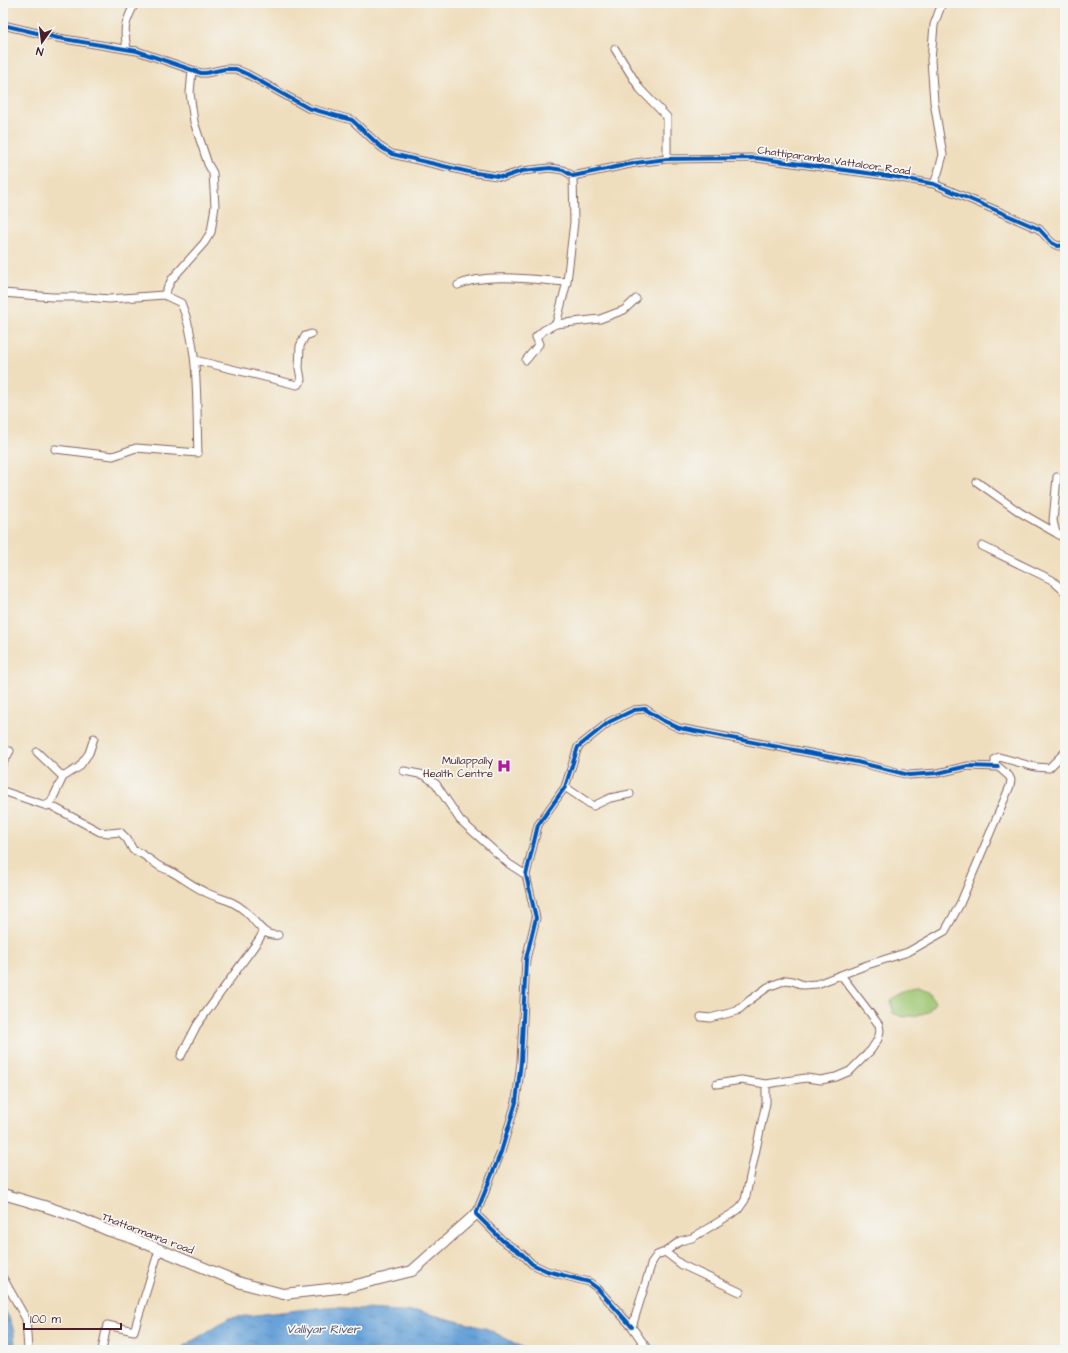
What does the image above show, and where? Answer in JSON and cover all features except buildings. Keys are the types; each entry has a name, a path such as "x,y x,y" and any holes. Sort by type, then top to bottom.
{"street":[{"path":"127,49 124,33 127,18 135,3"},
{"path":"934,184 943,155 934,102 931,60 934,24 942,3"},
{"path":"3,25 58,38 137,51 192,70 206,73 225,68 236,69 308,108 352,120 382,148 392,154 406,158 470,172 504,177 529,170 550,168 563,170 573,176 574,222 567,282 556,324"},
{"path":"615,49 640,89 667,117 667,159"},
{"path":"164,294 172,278 204,243 211,232 215,206 213,173 208,164 194,122 190,93 192,70"},
{"name":"Chattiparamba Vattaloor Road","path":"573,176 634,163 667,159 756,158 902,178 934,184 993,208 1039,230 1052,243 1058,246 1065,245"},
{"path":"458,285 468,280 486,278 567,282"},
{"path":"3,293 52,297 109,299 164,294 181,302 187,316 195,360 198,454 136,448 113,456 55,449"},
{"path":"526,360 540,344 536,337 544,330 556,324 600,319 624,310 636,299"},
{"path":"195,360 297,385 300,383 301,379 299,368 300,346 305,336 311,334"},
{"path":"1056,533 1052,521 1057,477"},
{"path":"977,482 1021,513 1065,539"},
{"path":"982,546 1052,580 1065,592"},
{"path":"648,1350 632,1327 597,1288 589,1282 547,1271 532,1264 522,1254 503,1241 476,1214 501,1152 516,1102 521,1062 526,959 536,918 526,875 538,825 565,787 578,747 609,722 634,710 645,709 662,720 679,728 850,761 909,775 938,773 968,766 998,767"},
{"path":"3,791 46,806 51,802 63,777 79,767 89,753 94,738"},
{"path":"3,763 10,751"},
{"path":"37,752 63,777"},
{"path":"700,1017 710,1018 737,1011 768,988 786,980 803,985 817,984 867,965 908,952 945,931 960,904 1010,786 1011,780 1009,776 995,764 996,759 999,757 1035,767 1049,768 1065,752"},
{"path":"404,771 424,776 436,784 460,820 509,864 526,875"},
{"path":"565,787 593,806 610,798 630,794"},
{"path":"48,804 100,832 120,832 127,839 133,850 140,852 160,867 170,871 208,894 238,904 264,931 274,936 278,935"},
{"path":"180,1056 197,1025 264,931"},
{"path":"717,1084 741,1080 766,1084 806,1078 821,1080 836,1077 850,1071 871,1050 878,1039 880,1031 879,1025 841,975"},
{"path":"632,1327 652,1262 657,1255 680,1241 692,1238 738,1210 745,1200 762,1127 766,1102 766,1084"},
{"name":"Thattarmanna road","path":"3,1194 68,1214 107,1230 132,1238 241,1283 283,1294 348,1287 412,1271 476,1214"},
{"path":"102,1350 107,1325 134,1331 159,1250"},
{"path":"664,1252 682,1265 740,1292"},
{"path":"3,1278 26,1319 28,1350"}],"green space":[{"path":"919,989 930,994 935,1002 928,1012 903,1017 893,1013 891,1001 910,990"}],"water":[{"name":"Valliyar River","path":"326,1307 421,1312 488,1329 527,1350 178,1350 229,1318"},
{"path":"3,1308 13,1328 15,1350 3,1350"}],"cycle path":[{"path":"3,25 58,38 137,51 201,73 225,69 236,69 308,108 352,120 382,148 392,154 469,172 504,177 522,171 550,168 563,170 573,176 635,163 667,159 756,158 896,177 934,184 1039,229 1052,243 1058,246 1065,245"},
{"path":"632,1327 597,1288 589,1282 547,1271 532,1264 522,1254 503,1241 476,1214 501,1152 516,1102 521,1062 526,959 536,918 526,875 538,825 565,787 578,747 609,722 634,710 645,709 662,720 679,728 857,762 909,775 938,773 968,766 998,767"}],"place":[{"name":"Mullappally Health Centre","path":"504,766"}]}
